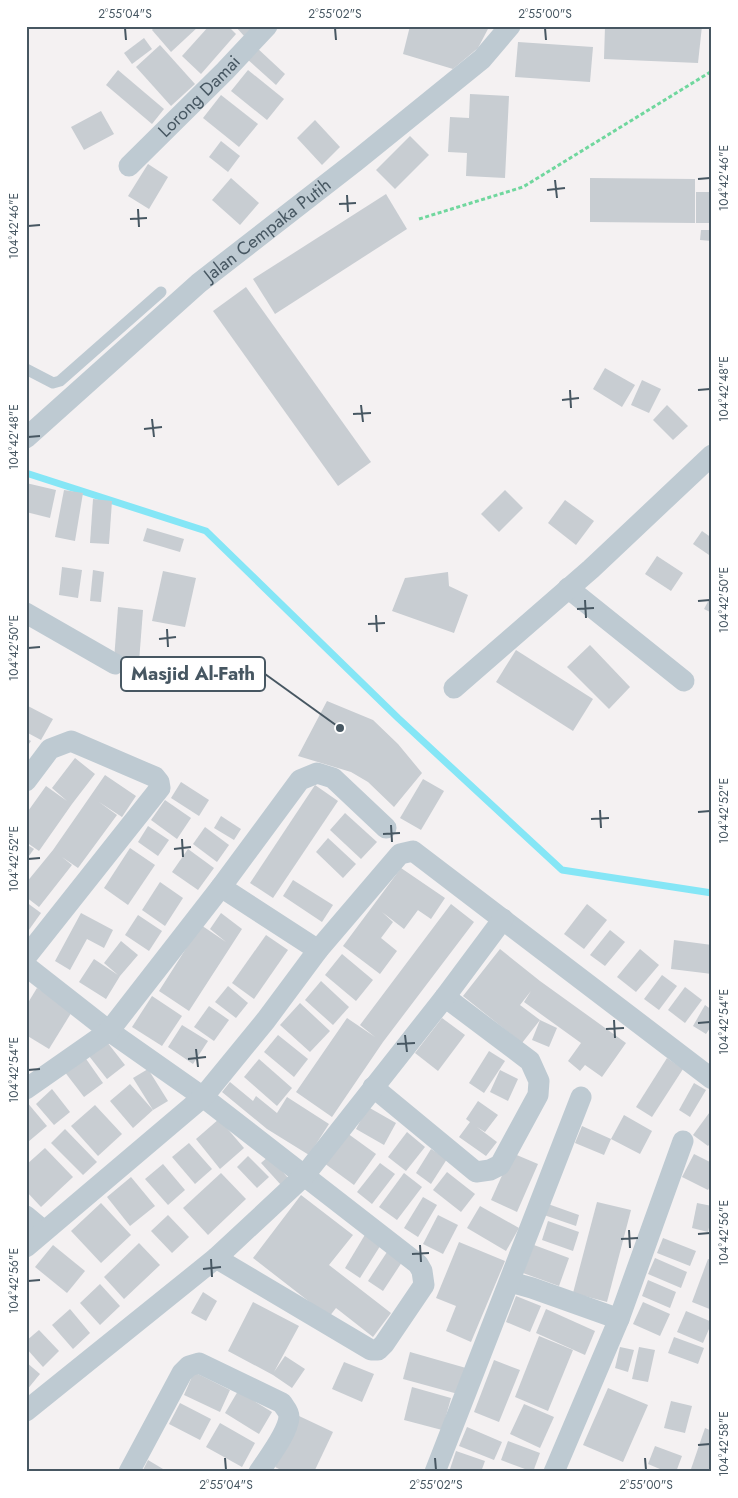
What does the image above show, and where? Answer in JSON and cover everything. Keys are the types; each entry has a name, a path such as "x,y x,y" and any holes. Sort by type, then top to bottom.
{"street":[{"name":"Lorong Damai","path":"129,166 225,71 267,26"},
{"name":"Jalan Cempaka Putih","path":"26,438 199,283 356,161 482,59 510,26"},
{"path":"454,688 568,588 712,455"},
{"path":"568,588 684,681"},
{"path":"26,613 115,664"},
{"path":"26,780 50,749 70,741 156,777 160,788 26,957"},
{"path":"26,1089 109,1031 221,887 295,786 306,776 317,773 333,778 386,828"},
{"path":"26,1247 203,1097 266,1020 318,950 400,854 407,852 413,852 712,1079"},
{"path":"221,887 318,950"},
{"path":"26,1411 216,1258 304,1176 446,997 503,919"},
{"path":"26,966 109,1031 203,1097 418,1264 422,1271 424,1285 384,1344 378,1350 371,1350 216,1258"},
{"path":"373,1087 476,1172 490,1170 500,1165 538,1095 539,1081 530,1061 446,997"},
{"path":"435,1472 580,1097"},
{"path":"554,1472 619,1320 683,1141"},
{"path":"26,1216 44,1231"},
{"path":"510,1282 532,1288 619,1320"},
{"path":"129,1472 182,1373 190,1366 200,1363 282,1403 288,1411 289,1418 286,1429 260,1472"}],"lane":[{"path":"26,369 53,382 60,381 161,292"}],"path":[{"path":"419,219 523,187 712,71"}],"building":[{"path":"155,26 199,26 171,52 152,30"},
{"path":"209,26 228,26 236,34 201,74 182,56"},
{"path":"235,26 256,26 245,37"},
{"path":"410,26 489,27 478,48 453,69 403,54"},
{"path":"605,26 702,26 698,63 604,59"},
{"path":"144,38 152,49 132,64 124,53"},
{"path":"518,42 593,47 590,82 515,77"},
{"path":"160,45 195,84 171,106 136,67"},
{"path":"256,47 285,74 276,85 246,58"},
{"path":"118,70 164,109 152,124 106,85"},
{"path":"248,70 284,99 267,120 231,91"},
{"path":"470,94 509,96 505,178 466,176 467,153 448,152 450,117 469,118"},
{"path":"221,95 258,124 239,147 203,118"},
{"path":"101,111 114,134 84,150 71,127"},
{"path":"315,120 340,147 322,165 297,138"},
{"path":"410,136 429,155 395,189 376,170"},
{"path":"221,141 240,156 228,172 209,157"},
{"path":"148,164 168,177 149,209 128,196"},
{"path":"231,178 259,203 240,225 212,200"},
{"path":"590,178 695,179 695,223 590,222"},
{"path":"696,192 712,192 712,223 696,223"},
{"path":"386,194 407,229 275,314 253,279"},
{"path":"701,230 712,230 712,241 700,240"},
{"path":"246,287 371,462 338,486 213,311"},
{"path":"605,368 635,385 622,407 593,389"},
{"path":"642,380 661,389 649,413 631,405"},
{"path":"667,405 688,426 673,440 653,420"},
{"path":"26,483 56,490 50,518 26,512"},
{"path":"64,490 83,493 75,541 55,537"},
{"path":"505,490 523,508 499,532 481,514"},
{"path":"93,499 112,501 109,544 90,543"},
{"path":"565,500 594,521 576,545 548,523"},
{"path":"147,528 184,539 180,552 143,541"},
{"path":"702,531 712,538 712,557 693,544"},
{"path":"657,556 683,573 671,591 645,574"},
{"path":"62,567 82,570 78,598 59,595"},
{"path":"93,570 104,572 101,602 90,601"},
{"path":"163,571 196,578 185,627 152,621"},
{"path":"448,572 449,586 468,595 454,633 392,611 405,578"},
{"path":"712,594 712,613 704,609"},
{"path":"118,607 143,610 139,662 114,660"},
{"path":"590,645 630,687 609,709 567,667"},
{"path":"516,650 593,699 573,731 496,682"},
{"path":"327,701 373,720 398,744 422,773 394,807 368,782 351,772 298,756"},
{"path":"26,705 53,719 41,740 26,732"},
{"path":"26,738 31,741 26,748"},
{"path":"75,758 95,774 39,851 26,842 26,814 46,786 67,801 52,788"},
{"path":"105,775 136,796 122,817 99,802 117,815 78,868 62,857 72,865 39,907 26,897 26,883 53,850"},
{"path":"423,779 444,791 421,830 400,818"},
{"path":"181,782 209,800 199,816 171,798"},
{"path":"315,785 338,801 273,898 250,883"},
{"path":"165,800 191,818 177,839 151,820"},
{"path":"345,813 377,842 361,859 330,830"},
{"path":"221,816 241,829 234,840 214,828"},
{"path":"148,826 169,840 158,856 138,842"},
{"path":"205,827 229,845 217,862 193,844"},
{"path":"328,838 356,864 343,878 316,852"},
{"path":"26,844 34,849 26,860"},
{"path":"130,848 155,865 128,905 104,888"},
{"path":"188,849 214,868 198,890 172,872"},
{"path":"401,868 445,898 431,919 418,910 404,929 382,912 393,922 381,938 397,951 380,974 343,946"},
{"path":"293,880 333,905 322,922 283,896"},
{"path":"160,882 183,898 165,926 142,910"},
{"path":"26,902 41,913 26,934"},
{"path":"451,904 474,922 383,1042 332,1117 296,1092 347,1018 375,1037 360,1025"},
{"path":"587,904 607,920 584,949 564,934"},
{"path":"81,913 113,930 104,948 87,939 70,970 55,961"},
{"path":"221,913 242,929 189,1011 159,991 201,925 226,942 210,929"},
{"path":"138,915 162,931 149,951 125,935"},
{"path":"610,930 625,942 605,966 590,955"},
{"path":"266,935 288,950 254,999 232,983"},
{"path":"674,940 712,945 712,974 671,969"},
{"path":"121,941 138,955 120,976 106,999 79,982 94,959 118,975 104,963"},
{"path":"500,949 540,981 626,1043 602,1077 585,1065 580,1071 568,1061 581,1043 524,1002 531,991 520,1005 540,1020 522,1043 463,996"},
{"path":"640,949 659,965 636,992 617,977"},
{"path":"342,954 373,980 356,1001 325,975"},
{"path":"662,975 677,986 659,1010 644,999"},
{"path":"321,981 349,1007 333,1025 305,1000"},
{"path":"228,986 248,1003 236,1018 215,1002"},
{"path":"685,987 702,1000 685,1023 668,1010"},
{"path":"37,988 73,1010 49,1049 26,1035 26,1006"},
{"path":"152,996 182,1016 162,1046 132,1027"},
{"path":"300,1003 330,1031 310,1052 280,1025"},
{"path":"705,1005 712,1010 712,1025 706,1034 693,1026"},
{"path":"209,1006 229,1020 214,1041 194,1027"},
{"path":"442,1018 465,1035 438,1071 415,1053"},
{"path":"540,1020 557,1028 549,1047 532,1040"},
{"path":"182,1025 208,1041 193,1064 168,1047"},
{"path":"278,1035 308,1059 294,1077 264,1052"},
{"path":"107,1042 125,1065 107,1079 89,1056"},
{"path":"489,1051 505,1061 484,1093 469,1083"},
{"path":"84,1056 103,1083 84,1097 64,1071"},
{"path":"667,1058 683,1069 652,1117 636,1107"},
{"path":"259,1059 292,1088 277,1106 244,1077"},
{"path":"148,1069 168,1101 153,1110 133,1078"},
{"path":"500,1070 518,1079 508,1101 490,1092"},
{"path":"230,1082 253,1101 256,1096 277,1113 287,1097 329,1124 309,1155 267,1129 222,1092"},
{"path":"694,1083 706,1090 690,1117 679,1110"},
{"path":"130,1084 153,1110 133,1128 110,1101"},
{"path":"52,1089 70,1112 54,1125 36,1104"},
{"path":"26,1101 47,1126 28,1142 26,1140"},
{"path":"478,1101 498,1115 485,1132 477,1127 497,1142 486,1156 459,1137 470,1122 466,1119"},
{"path":"95,1105 122,1134 98,1156 71,1126"},
{"path":"368,1107 396,1123 384,1145 356,1129"},
{"path":"712,1109 712,1141 708,1146 693,1135"},
{"path":"624,1115 652,1131 640,1154 611,1139"},
{"path":"219,1119 244,1148 220,1169 196,1139"},
{"path":"582,1126 611,1139 604,1155 575,1143"},
{"path":"65,1129 97,1162 83,1175 51,1143"},
{"path":"407,1132 425,1147 406,1171 388,1157"},
{"path":"347,1133 376,1154 354,1185 324,1163"},
{"path":"189,1143 212,1169 195,1184 172,1157"},
{"path":"45,1148 73,1177 41,1207 26,1191 26,1165"},
{"path":"431,1149 447,1159 431,1184 416,1173"},
{"path":"512,1153 538,1164 517,1212 491,1200"},
{"path":"694,1154 712,1163 712,1183 708,1190 682,1177"},
{"path":"248,1156 269,1177 257,1188 237,1167"},
{"path":"269,1156 289,1179 281,1185 261,1163"},
{"path":"380,1163 395,1174 372,1204 357,1192"},
{"path":"163,1164 185,1190 168,1205 145,1179"},
{"path":"447,1172 475,1194 461,1212 433,1190"},
{"path":"221,1173 246,1199 208,1235 183,1208"},
{"path":"404,1173 422,1187 397,1220 379,1207"},
{"path":"131,1177 155,1206 130,1226 107,1197"},
{"path":"301,1195 353,1235 329,1265 391,1313 373,1337 336,1308 329,1317 253,1258"},
{"path":"423,1197 437,1205 418,1237 404,1228"},
{"path":"597,1202 631,1210 607,1302 573,1293"},
{"path":"101,1203 131,1235 101,1263 71,1231"},
{"path":"697,1203 712,1206 708,1232 692,1228"},
{"path":"548,1204 579,1215 576,1226 544,1215"},
{"path":"480,1206 519,1228 506,1251 467,1228"},
{"path":"168,1215 189,1237 172,1253 151,1231"},
{"path":"438,1215 458,1225 443,1254 423,1244"},
{"path":"548,1221 579,1232 573,1251 542,1240"},
{"path":"366,1233 382,1243 360,1278 345,1268"},
{"path":"663,1238 696,1251 690,1266 657,1253"},
{"path":"459,1242 505,1261 471,1342 446,1331 456,1306 436,1298"},
{"path":"139,1243 160,1265 124,1299 104,1277"},
{"path":"53,1245 85,1271 67,1293 35,1267"},
{"path":"534,1245 569,1258 559,1286 523,1273"},
{"path":"387,1252 402,1262 383,1291 368,1281"},
{"path":"655,1258 687,1272 681,1288 648,1274"},
{"path":"708,1259 712,1260 712,1310 692,1302"},
{"path":"648,1280 676,1292 670,1308 642,1296"},
{"path":"100,1284 120,1306 100,1325 80,1303"},
{"path":"203,1292 217,1301 206,1321 191,1313"},
{"path":"516,1296 541,1306 530,1332 506,1322"},
{"path":"253,1302 299,1326 274,1372 285,1356 305,1369 292,1388 273,1375 228,1351"},
{"path":"643,1302 670,1314 660,1336 633,1324"},
{"path":"70,1309 90,1333 73,1349 52,1325"},
{"path":"546,1309 595,1331 585,1355 536,1333"},
{"path":"686,1311 712,1322 703,1343 677,1332"},
{"path":"39,1330 59,1351 43,1367 26,1348 26,1341"},
{"path":"539,1336 573,1350 548,1411 515,1397"},
{"path":"674,1337 704,1348 698,1364 668,1353"},
{"path":"620,1347 634,1350 628,1372 615,1368"},
{"path":"639,1347 655,1350 648,1382 632,1379"},
{"path":"410,1352 466,1368 458,1394 403,1379"},
{"path":"494,1360 520,1370 499,1422 474,1412"},
{"path":"26,1362 40,1374 26,1391"},
{"path":"344,1362 374,1374 362,1402 332,1389"},
{"path":"194,1372 230,1390 220,1412 184,1395"},
{"path":"412,1387 451,1398 442,1430 404,1420"},
{"path":"608,1388 648,1405 623,1462 583,1445"},
{"path":"238,1391 272,1412 259,1434 225,1413"},
{"path":"671,1401 692,1406 685,1433 664,1428"},
{"path":"180,1403 211,1419 200,1440 169,1424"},
{"path":"524,1404 554,1417 540,1448 510,1434"},
{"path":"299,1416 333,1432 314,1472 285,1472 275,1467"},
{"path":"220,1423 255,1443 242,1467 206,1447"},
{"path":"467,1427 502,1442 494,1460 459,1446"},
{"path":"705,1428 712,1431 712,1472 690,1472"},
{"path":"508,1441 540,1453 533,1472 501,1460"},
{"path":"655,1446 682,1456 676,1472 667,1472 648,1464"},
{"path":"456,1451 485,1461 481,1472 449,1472"},
{"path":"148,1460 168,1472 142,1472"}],"waterway":[{"path":"26,473 206,531 398,718 562,870 712,893"}],"place":[{"name":"Masjid Al-Fath","path":"340,728"}]}
